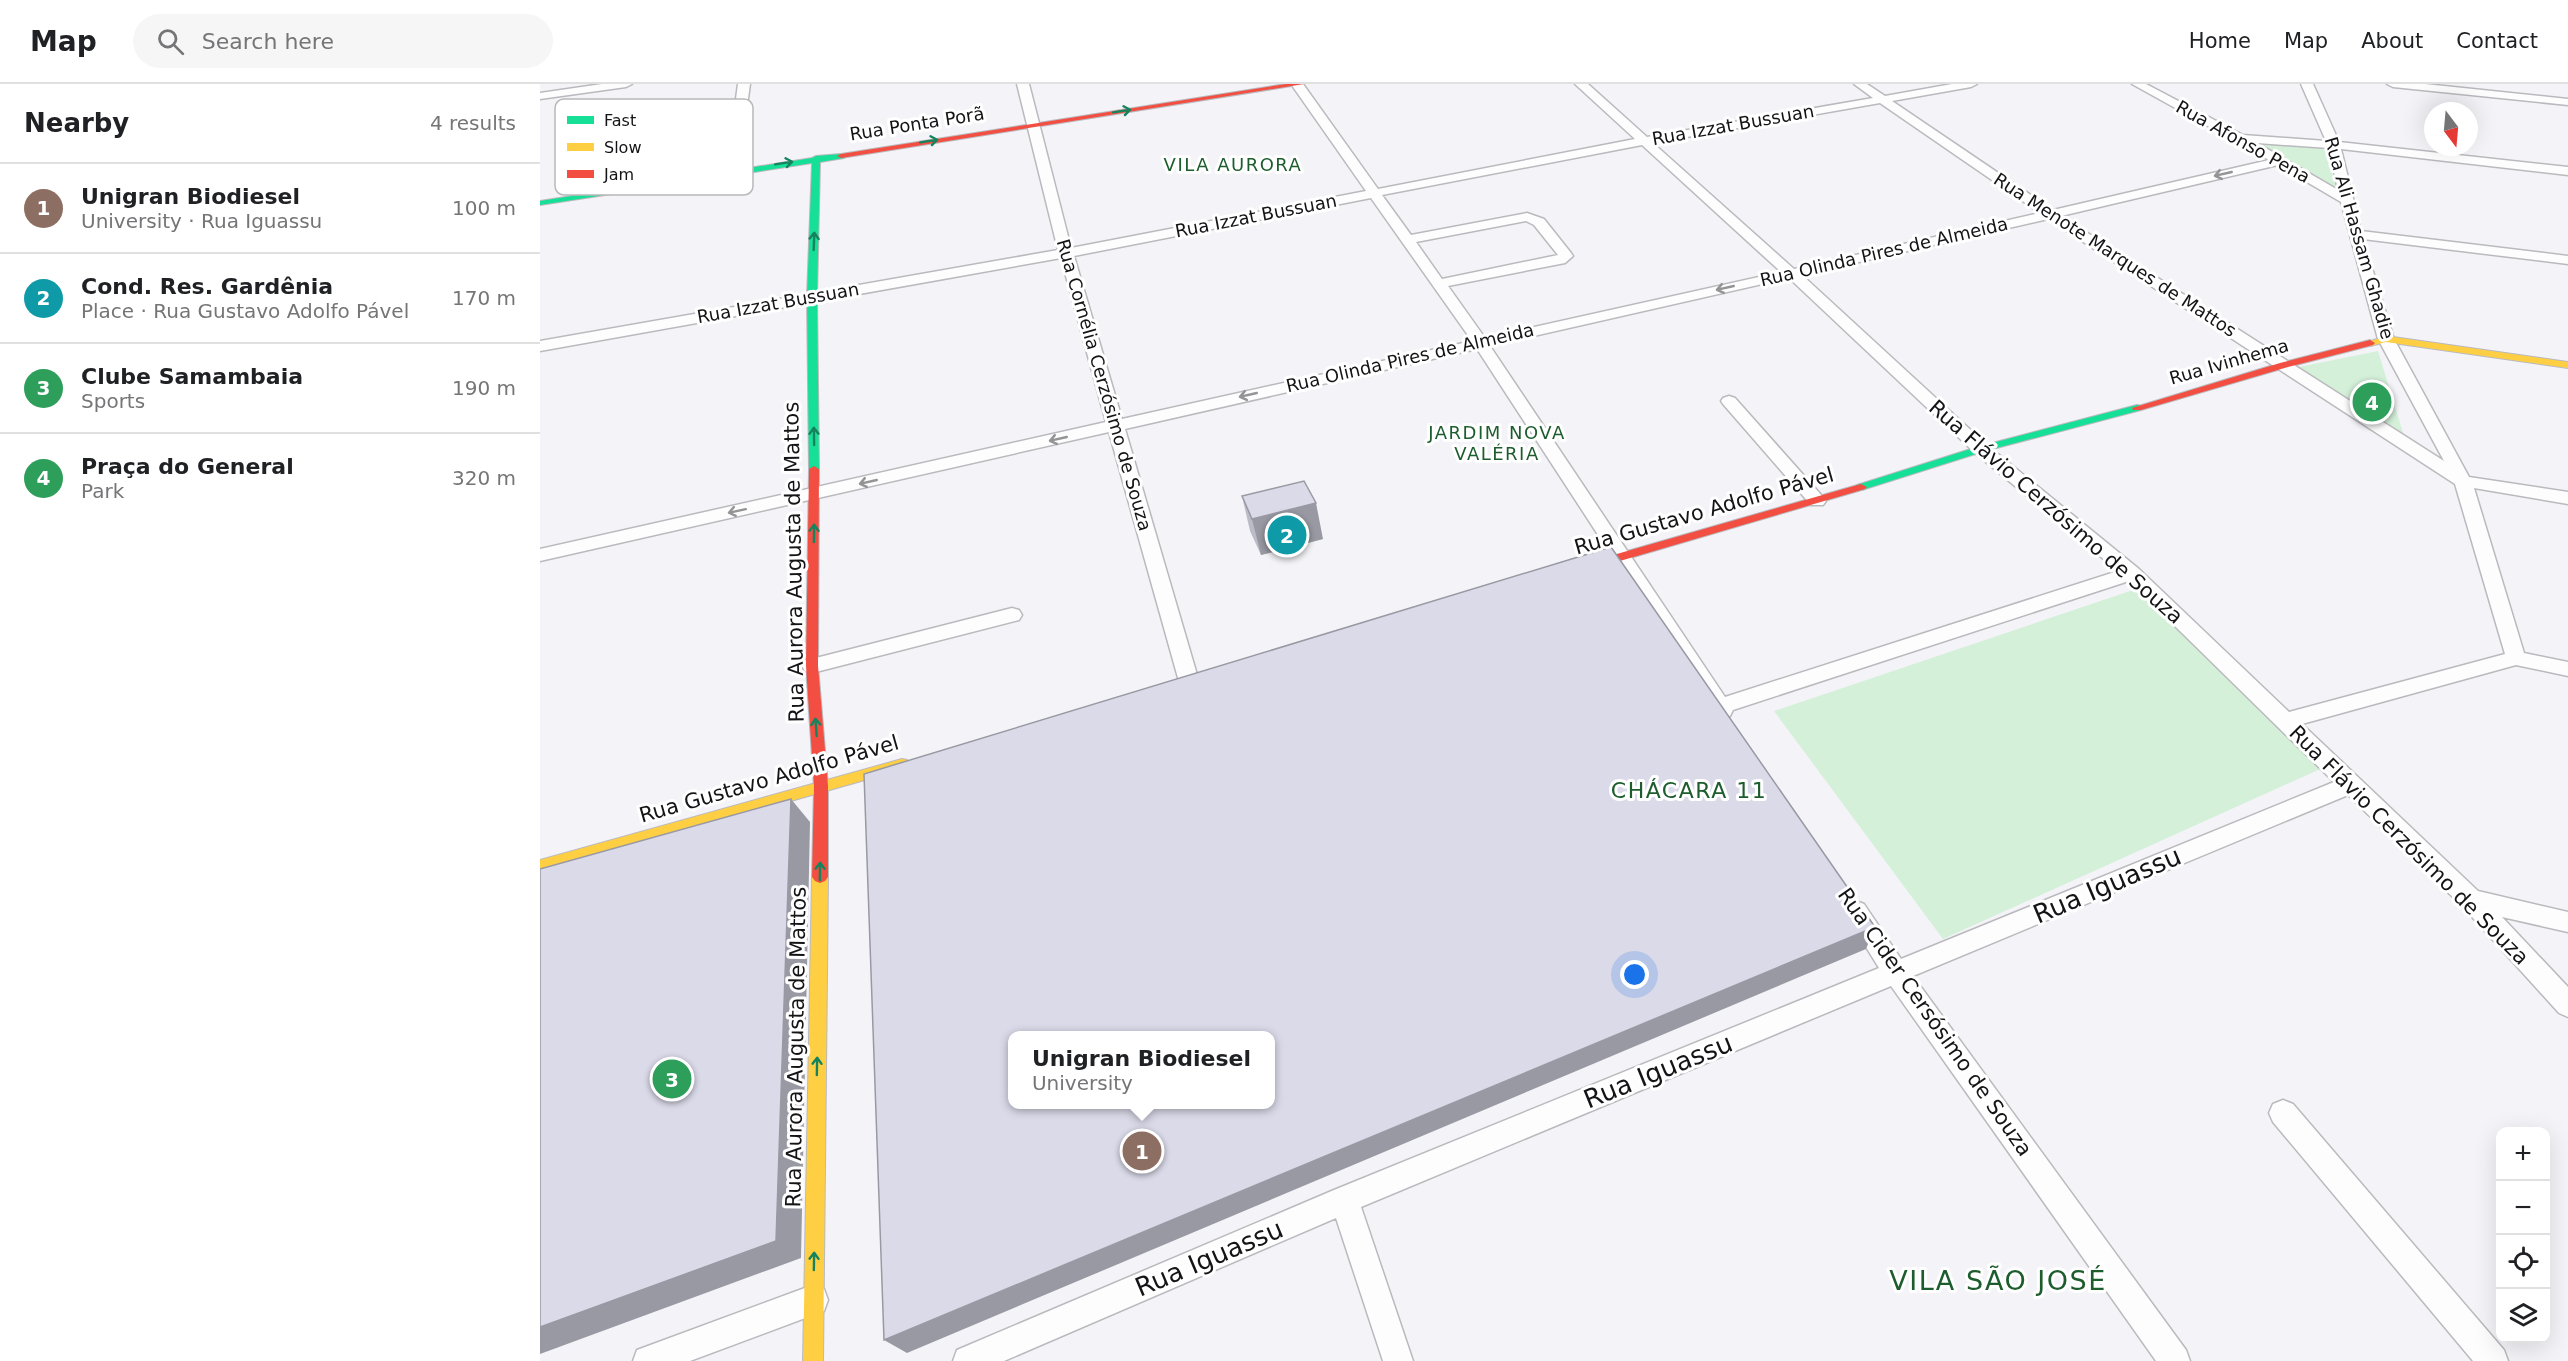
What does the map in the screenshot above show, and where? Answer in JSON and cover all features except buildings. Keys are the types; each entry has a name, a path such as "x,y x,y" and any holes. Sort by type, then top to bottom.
{"street":[{"path":"540,96 626,84"},
{"path":"742,99 744,84"},
{"name":"Rua Cornélia Cerzósimo de Souza","path":"1023,84 1066,253 1190,685"},
{"path":"1298,84 1480,342 1734,726"},
{"name":"Rua Ponta Porã","path":"753,168 1298,84"},
{"name":"Rua Flávio Cerzósimo de Souza","path":"1581,84 1791,273 1981,449 2132,573 2349,785 2471,900 2568,1005"},
{"name":"Rua Menote Marques de Mattos","path":"1860,84 2050,214 2463,481"},
{"name":"Rua Izzat Bussuan","path":"540,346 1066,253 1642,141 1971,84"},
{"name":"Rua Afonso Pena","path":"2138,84 2240,138 2348,201"},
{"name":"Rua Ali Hassam Ghadie","path":"2307,84 2334,145 2355,234 2386,339 2463,481 2516,658"},
{"path":"2393,84 2568,102"},
{"path":"2240,138 2334,145 2568,171"},
{"name":"Rua Aurora Augusta de Mattos","path":"813,1361 821,786 812,666 814,494 812,297 816,158"},
{"name":"Rua Olinda Pires de Almeida","path":"540,555 2280,161"},
{"name":"Rua Ponta Porã","path":"540,203 590,195"},
{"path":"1408,240 1527,218 1539,222 1566,256 1560,260 1438,284"},
{"path":"2355,234 2568,260"},
{"path":"2386,339 2568,365"},
{"name":"Rua Ivinhema","path":"2082,424 2284,364 2386,339"},
{"path":"1729,401 1817,501"},
{"name":"Rua Gustavo Adolfo Pável","path":"1566,573 1817,501 1981,449 2082,424"},
{"path":"2463,481 2568,498"},
{"path":"1721,706 2132,573"},
{"path":"812,666 1012,615"},
{"path":"2284,721 2516,658 2568,669"},
{"name":"Rua Gustavo Adolfo Pável","path":"540,866 913,760"},
{"name":"Rua Iguassu","path":"968,1361 1344,1200 2349,785"},
{"name":"Rua Cider Cersósimo de Souza","path":"1844,894 1896,973 2175,1361"},
{"path":"2471,900 2568,922"},
{"path":"2283,1113 2493,1361"},
{"path":"1344,1200 1398,1361"},
{"path":"648,1361 813,1300"}],"green space":[{"path":"2253,141 2330,150 2343,194"},
{"path":"2378,351 2404,436 2299,367"},
{"path":"2139,588 2336,762 1943,939 1774,711"}],"traffic: fast":[{"path":"753,170 841,156"},
{"path":"814,469 812,297 816,158"},
{"path":"540,203 591,195"},
{"path":"1861,487 1981,449 2137,408"}],"traffic: slow":[{"path":"2370,343 2386,339 2568,365"},
{"path":"540,866 902,764"},
{"path":"813,1361 820,877"}],"traffic: jam":[{"path":"841,156 1300,84"},
{"path":"2137,408 2284,365 2370,343"},
{"path":"814,469 812,666 821,786 820,877"},
{"path":"1579,569 1861,487"}],"place":[{"name":"Praça do General","path":"2372,402"},
{"name":"Cond. Res. Gardênia","path":"1287,535"},
{"name":"Clube Samambaia","path":"672,1079"},
{"name":"Unigran Biodiesel","path":"1142,1151"}],"district":[{"name":"VILA AURORA","path":"1233,165"},
{"name":"JARDIM NOVA VALÉRIA","path":"1497,443"},
{"name":"CHÁCARA 11","path":"1689,790"},
{"name":"VILA SÃO JOSÉ","path":"1998,1281"}]}
